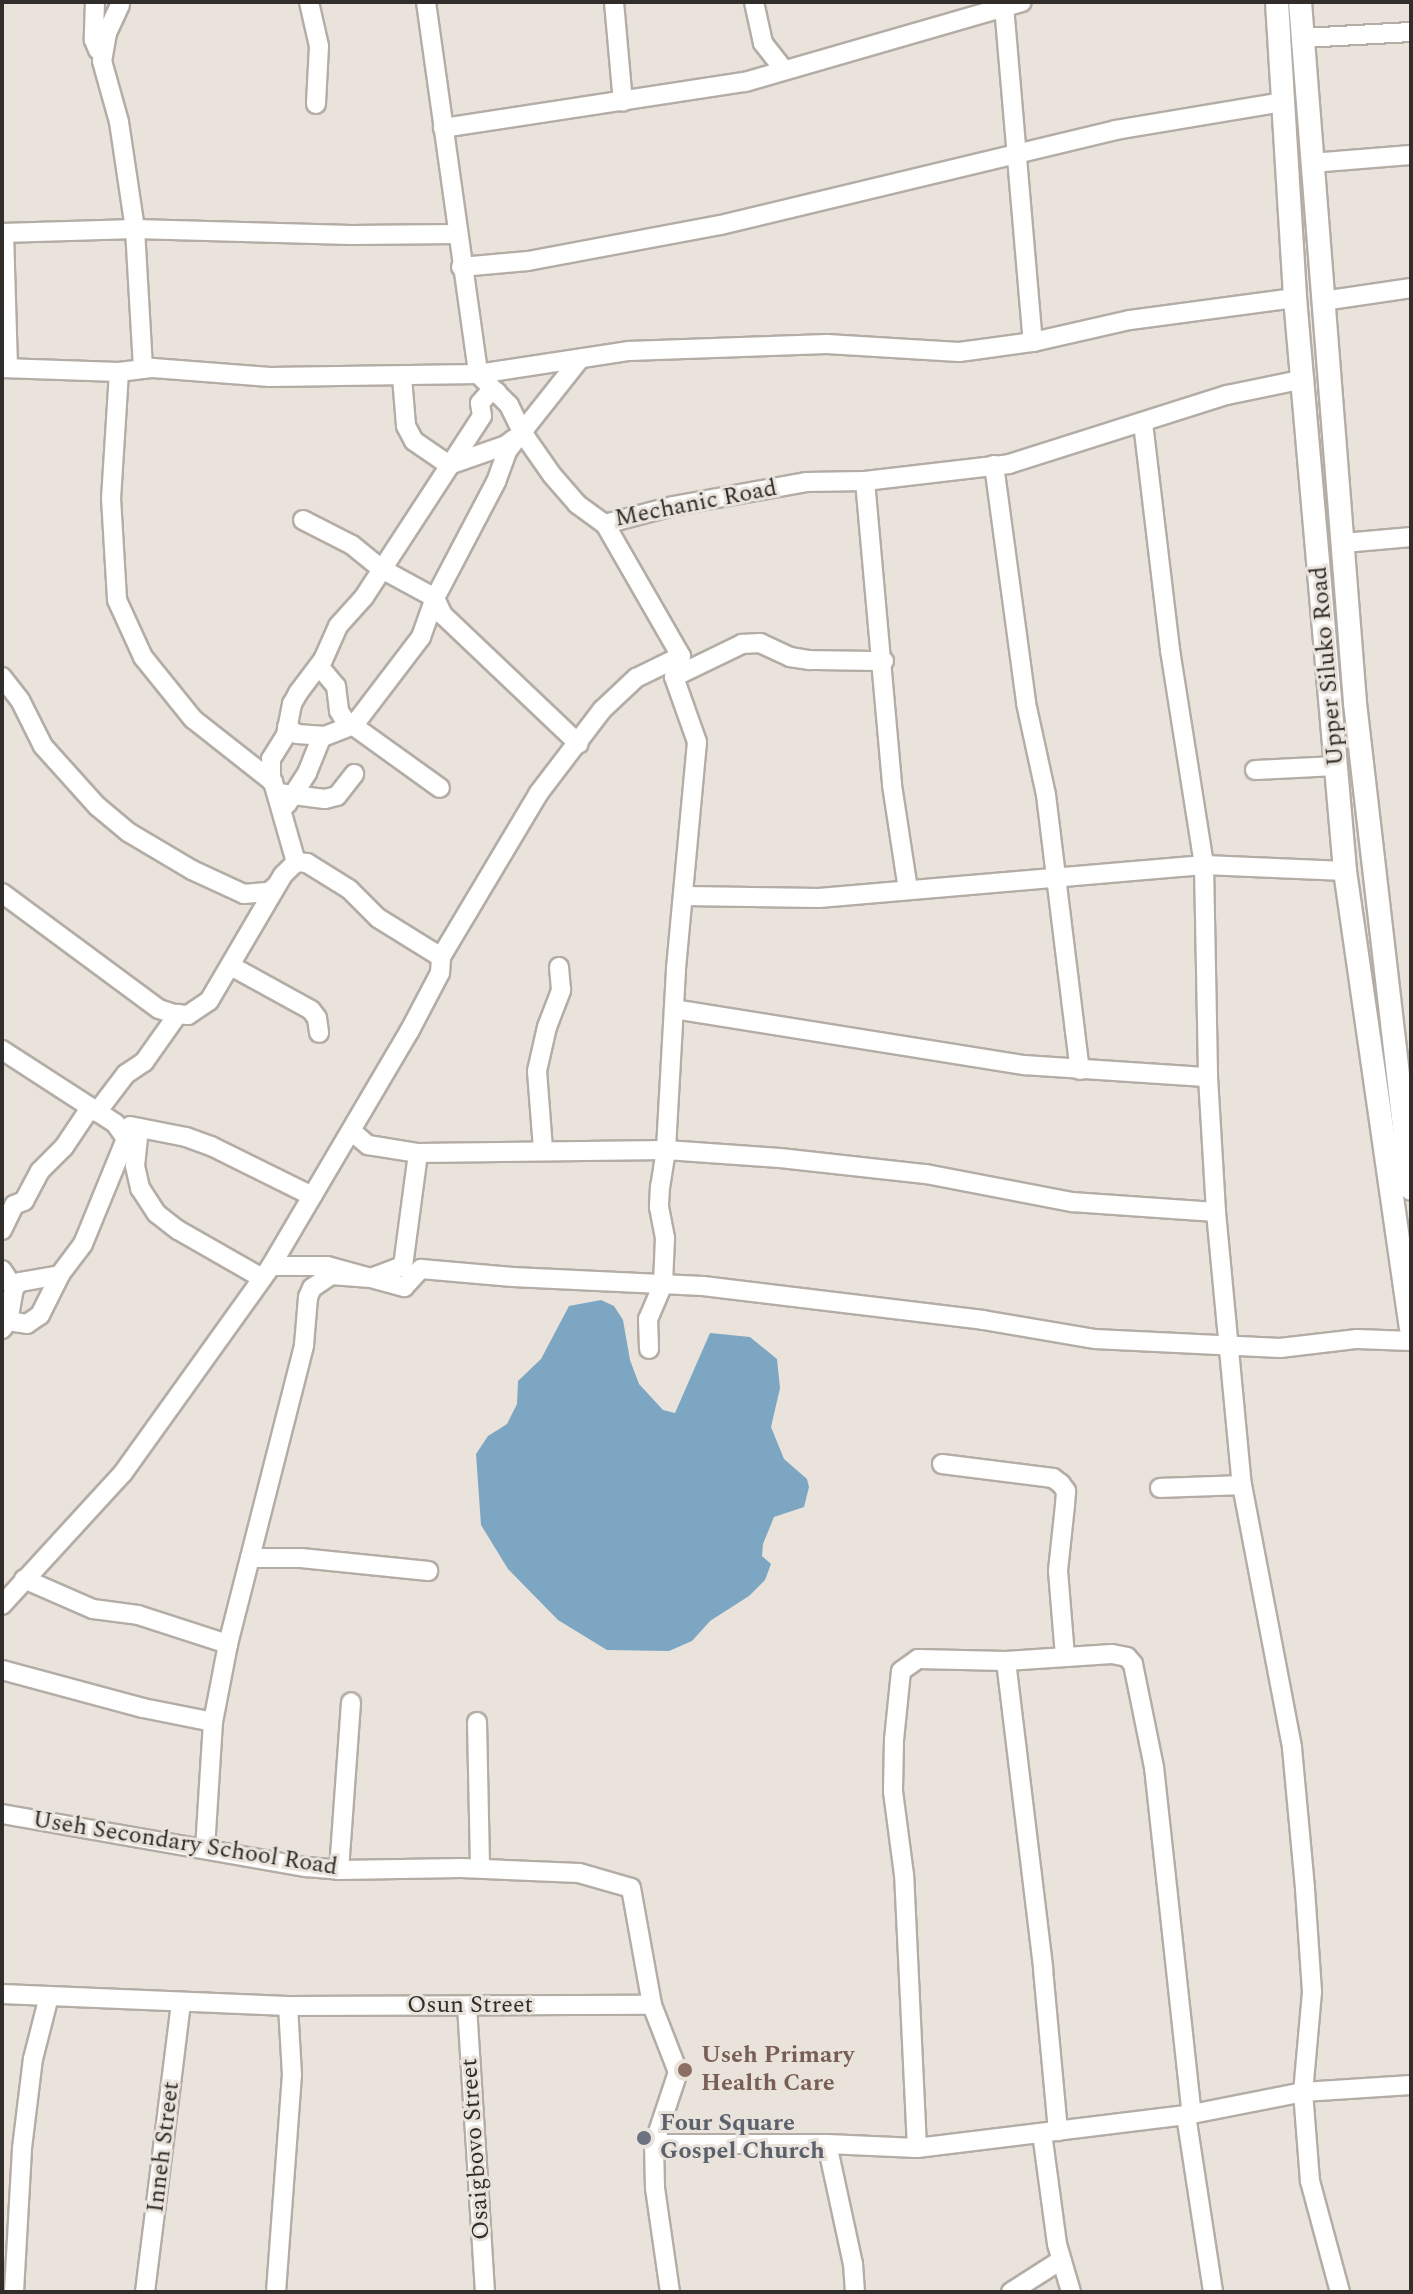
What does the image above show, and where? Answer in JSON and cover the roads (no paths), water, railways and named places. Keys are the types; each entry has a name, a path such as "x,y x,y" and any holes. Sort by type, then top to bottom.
{"main road":[{"name":"Upper Siluko Road","path":"1277,2 1295,298 1345,871 1401,1157 1411,1189"},
{"name":"Upper Siluko Road","path":"1300,2 1355,703 1401,1157 1411,1327"}],"street":[{"path":"95,2 94,40 119,122 135,229 143,369"},
{"path":"309,2 319,46 316,104"},
{"path":"426,2 478,374"},
{"path":"614,2 623,102"},
{"path":"754,2 763,43 784,70"},
{"path":"102,61 107,33 124,3"},
{"path":"443,128 745,82 1013,4 1018,153 1033,342"},
{"path":"1303,38 1411,32"},
{"path":"461,267 528,261 721,225 1116,130 1284,102"},
{"path":"1311,163 1411,155"},
{"path":"458,234 351,235 135,229 3,233 4,368 119,372 143,369 270,377 402,377 478,374 629,351 827,344 959,352 1033,342 1130,320 1295,298"},
{"path":"1323,301 1411,288"},
{"path":"287,727 297,734 322,736 352,726 421,637 435,598 496,482 507,451 580,359"},
{"path":"119,372 111,498 117,600 143,657 193,719 282,795 325,799 337,796 354,774"},
{"name":"Mechanic Road","path":"478,374 509,405 522,432 577,504 605,524 673,506 806,482 865,481 994,465 1143,423 1227,395 1304,379"},
{"path":"402,377 406,426 414,441 449,465"},
{"path":"296,862 271,759 281,746 292,704 319,666 338,626 364,597 380,568 482,416 480,403 488,394 497,392"},
{"path":"1143,423 1170,650 1204,865 1208,1077 1216,1212 1242,1485 1292,1748 1311,1949 1312,1992 1303,2092 1310,2181 1340,2292"},
{"path":"449,465 506,445 522,432"},
{"path":"994,465 1026,703 1046,795 1058,878 1080,1070"},
{"path":"865,481 884,661 892,785 908,890"},
{"path":"303,520 352,545 380,568 435,598 443,615 579,744"},
{"path":"605,524 681,656 674,677 697,742 659,1207 665,1238 663,1284 648,1319 649,1349"},
{"path":"1344,543 1411,537"},
{"path":"674,677 742,644 760,643 790,657 810,660 884,661"},
{"path":"2,1605 123,1473 266,1272 434,984 441,957 538,794 602,710 636,678 681,656"},
{"path":"319,666 336,686 339,711 352,726 440,788"},
{"path":"2,677 20,700 43,746 97,806 128,832 192,870 244,894 269,892 276,886"},
{"path":"282,795 322,736"},
{"path":"1255,770 1337,766"},
{"path":"2,893 159,1009 178,1014 188,1015 209,1001 288,866 296,862 307,863 349,889 378,918 441,957"},
{"path":"684,896 819,898 1204,865 1345,871"},
{"path":"231,966 311,1010 317,1018 319,1033"},
{"path":"543,1149 537,1071 547,1027 561,990 559,967"},
{"path":"674,1009 1025,1065 1208,1077"},
{"path":"2,1230 14,1205 24,1201 40,1171 126,1074 144,1062 178,1014"},
{"path":"2,1050 115,1123 186,1137 211,1146 312,1196"},
{"path":"60,1275 20,1282 14,1288 5,1325 27,1324 40,1315 60,1275 83,1244 126,1139 115,1123"},
{"path":"139,1128 135,1166 140,1188 156,1213 266,1272 327,1266 404,1287 421,1269 663,1284 983,1320 1095,1339 1280,1348 1357,1339 1411,1341"},
{"path":"344,1142 418,1153 543,1149 666,1150 926,1174 1072,1202 1216,1212"},
{"path":"205,1849 213,1722 228,1644 304,1345 308,1297 312,1288 331,1275 371,1278 403,1266 418,1153"},
{"path":"2,1270 14,1288"},
{"path":"942,1464 1053,1478 1066,1491 1058,1571 1065,1657"},
{"path":"1160,1488 1242,1485"},
{"path":"250,1558 301,1558 428,1571"},
{"path":"24,1579 93,1609 138,1615 228,1644"},
{"path":"917,2148 904,1875 893,1791 901,1671 918,1659 1006,1661 1112,1654 1127,1657 1139,1678 1154,1767 1189,2115 1213,2292"},
{"path":"1006,1661 1043,1969 1050,2132 1061,2260 1071,2292"},
{"path":"2,1670 143,1708 213,1722"},
{"path":"339,1870 351,1702"},
{"path":"477,1722 480,1868"},
{"name":"Useh Secondary School Road","path":"2,1814 339,1870 480,1868 579,1873 631,1888 652,2005"},
{"name":"Osun Street","path":"2,1994 288,2006 652,2005"},
{"path":"14,2292 27,2104 33,2059 49,1996"},
{"name":"Inneh Street","path":"145,2292 181,2002"},
{"path":"652,2005 678,2072 654,2144 655,2188 670,2292"},
{"path":"276,2292 292,2075 288,2006"},
{"name":"Osaigbovo Street","path":"467,2006 485,2292"},
{"path":"654,2144 827,2144 917,2148 1189,2115 1303,2092 1411,2085"},
{"path":"827,2144 853,2264 855,2292"},
{"path":"1011,2292 1061,2260"}],"water":[{"path":"601,1300 614,1306 623,1320 630,1360 639,1384 663,1410 675,1413 710,1333 750,1337 777,1359 780,1388 771,1427 784,1459 807,1479 809,1487 804,1507 774,1517 763,1544 762,1556 771,1564 765,1580 749,1596 710,1621 692,1641 669,1651 607,1650 558,1620 508,1569 481,1525 476,1454 488,1436 507,1424 517,1404 518,1381 541,1359 569,1306"}],"place":[{"name":"Useh Primary Health Care","path":"685,2070"},
{"name":"Four Square Gospel Church","path":"644,2138"}]}
